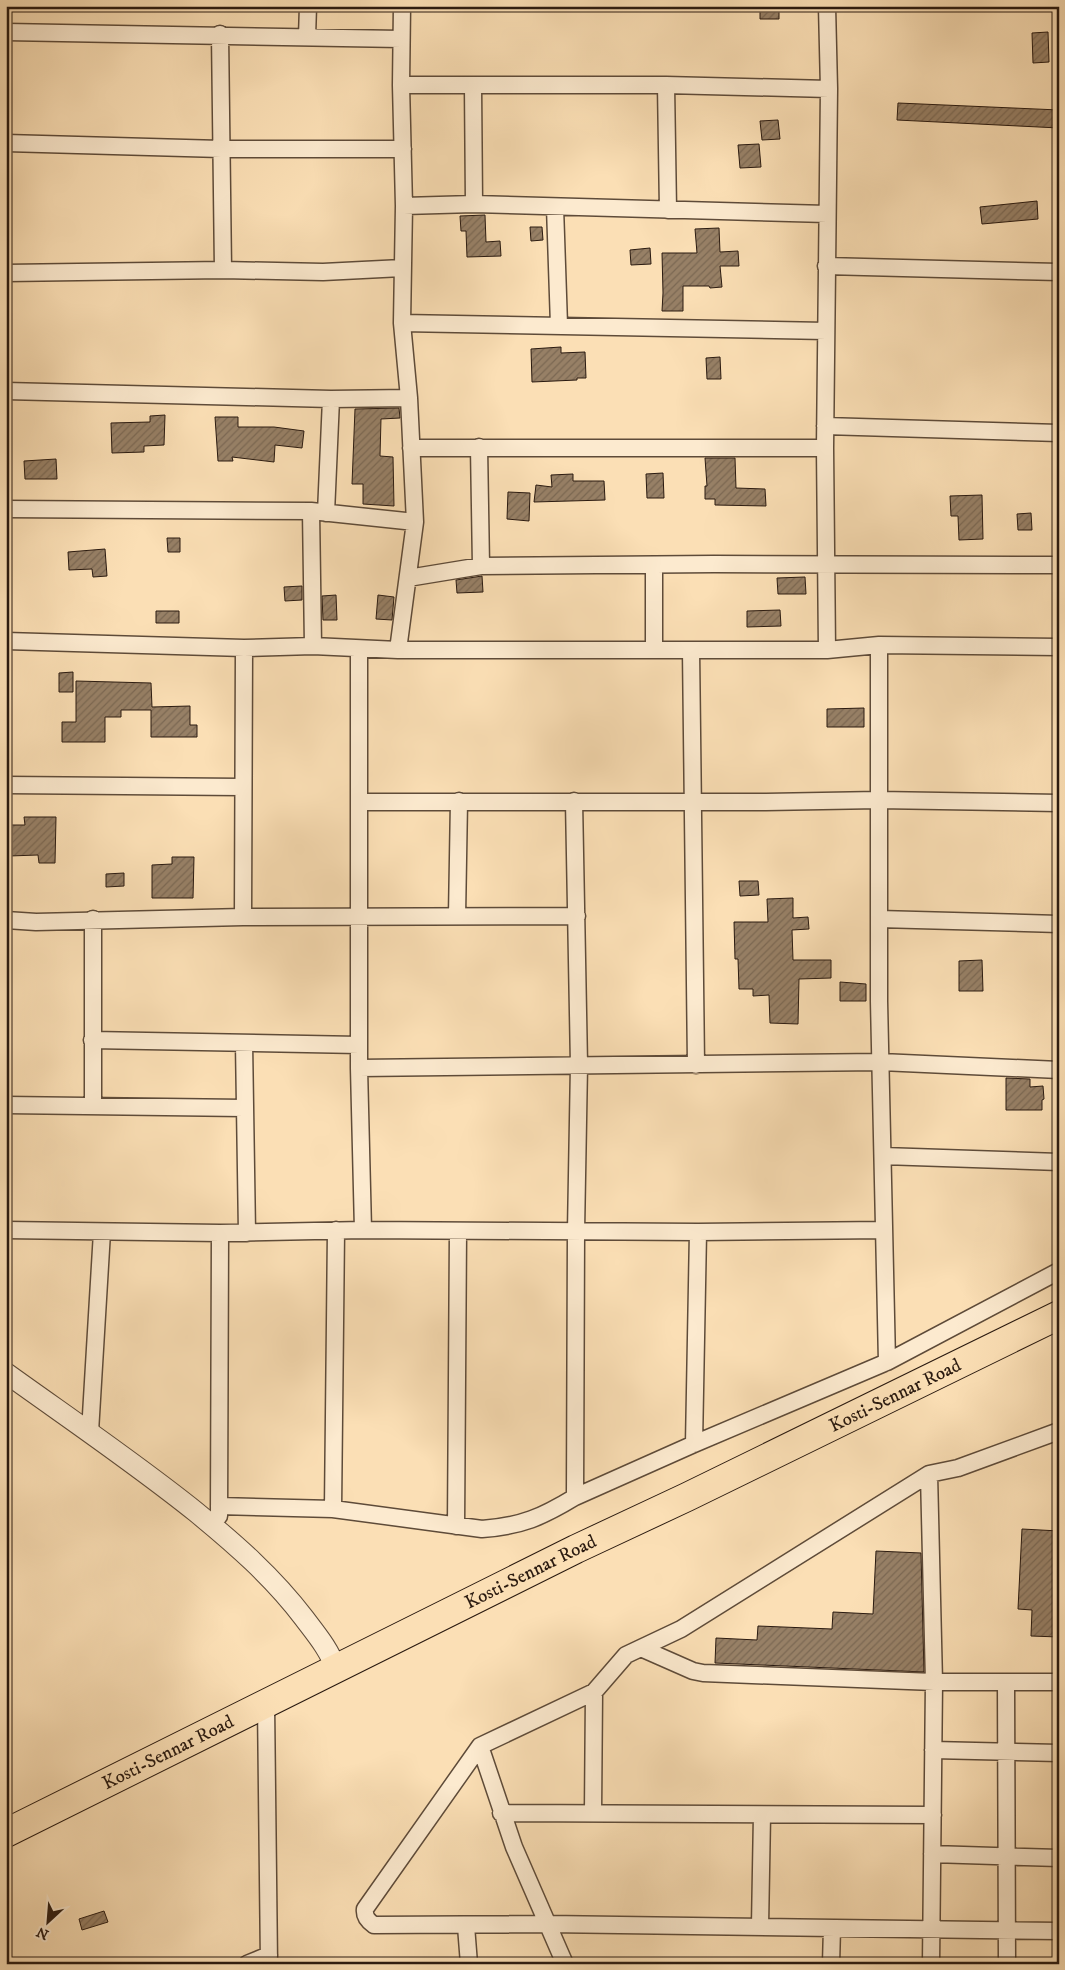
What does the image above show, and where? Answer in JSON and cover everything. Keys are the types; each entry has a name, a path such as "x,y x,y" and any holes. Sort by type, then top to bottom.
{"highway":[{"name":"Kosti-Sennar Road","path":"6,1833 576,1548 696,1492 1059,1315"}],"street":[{"path":"307,37 308,6"},
{"path":"398,650 416,522 409,398 402,323 404,206 401,85 402,6"},
{"path":"827,650 825,426 829,88 828,6"},
{"path":"6,32 220,34 401,39"},
{"path":"220,34 223,270"},
{"path":"401,85 666,85 829,88"},
{"path":"666,85 668,210"},
{"path":"474,86 474,204"},
{"path":"6,143 221,149 403,150"},
{"path":"404,206 474,204 827,214"},
{"path":"555,207 559,325"},
{"path":"826,266 1059,272"},
{"path":"6,273 223,270 323,272 402,268"},
{"path":"402,323 826,331"},
{"path":"6,391 331,399 409,398"},
{"path":"313,646 319,512 331,399"},
{"path":"825,426 1059,433"},
{"path":"411,448 825,448"},
{"path":"479,448 481,566"},
{"path":"6,509 319,512 416,522"},
{"path":"654,565 654,649"},
{"path":"408,578 481,566 1059,565"},
{"path":"6,641 244,648 313,646 398,650 827,650 879,645 1059,647"},
{"path":"879,645 879,919 887,1362"},
{"path":"243,917 244,648"},
{"path":"358,649 359,1044 363,1230"},
{"path":"691,650 696,1065"},
{"path":"6,784 242,787"},
{"path":"359,802 878,800 1059,803"},
{"path":"457,916 459,801"},
{"path":"574,802 579,1065 575,1497"},
{"path":"6,920 36,922 93,919 243,917 576,916"},
{"path":"92,1106 93,919"},
{"path":"879,919 1059,924"},
{"path":"92,1040 359,1044"},
{"path":"244,1043 247,1233"},
{"path":"360,1068 881,1062 1059,1070"},
{"path":"6,1105 244,1108"},
{"path":"884,1156 1059,1162"},
{"path":"6,1230 247,1233 336,1230 698,1232 884,1230"},
{"path":"333,1509 336,1230"},
{"path":"456,1526 458,1231"},
{"path":"90,1432 102,1232"},
{"path":"694,1444 698,1232"},
{"path":"219,1531 220,1233"},
{"path":"218,1506 333,1509 482,1529 522,1524 538,1518 575,1497 694,1444 887,1362 1059,1272"},
{"path":"6,1373 90,1432 245,1553 282,1590 330,1653 336,1669"},
{"path":"1059,1431 958,1468 929,1474 681,1629 624,1657 594,1692 480,1746 365,1909 366,1918 374,1925 466,1926 548,1924 1059,1931"},
{"path":"929,1474 934,1682 931,1964"},
{"path":"643,1649 693,1671 703,1673 934,1682 1059,1682"},
{"path":"1006,1682 1007,1964"},
{"path":"593,1813 594,1692"},
{"path":"247,1964 269,1959 266,1704"},
{"path":"480,1746 514,1847 565,1964"},
{"path":"933,1750 1059,1753"},
{"path":"501,1813 933,1815"},
{"path":"760,1926 762,1815"},
{"path":"932,1854 1059,1858"},
{"path":"466,1926 469,1964"},
{"path":"831,1964 832,1928"}],"building":[{"path":"760,6 779,6 779,19 760,19"},
{"path":"1048,32 1049,62 1033,63 1032,33"},
{"path":"898,103 1059,110 1059,128 897,120"},
{"path":"778,120 780,139 762,140 760,121"},
{"path":"759,144 761,167 740,168 738,145"},
{"path":"1037,201 1038,219 982,224 980,207"},
{"path":"485,215 486,242 500,241 501,256 467,257 466,231 461,231 460,216"},
{"path":"530,227 542,227 543,240 531,241"},
{"path":"719,228 720,252 738,251 739,266 720,266 722,287 683,286 683,311 662,311 662,253 697,253 695,229"},
{"path":"650,248 651,264 631,265 630,250"},
{"path":"561,347 561,353 585,352 586,378 532,382 531,349"},
{"path":"720,357 721,379 707,379 706,358"},
{"path":"399,408 400,418 381,419 380,456 393,457 394,506 363,504 363,484 352,484 355,409"},
{"path":"165,415 164,445 144,446 144,452 112,453 111,423 150,422 150,416"},
{"path":"215,417 238,417 238,427 274,427 304,431 302,448 275,445 274,462 232,457 233,461 218,461"},
{"path":"705,458 735,458 736,488 765,489 766,506 715,505 715,499 705,499 705,486 707,486"},
{"path":"56,459 57,479 25,479 24,461"},
{"path":"663,473 664,498 647,498 646,474"},
{"path":"573,474 573,481 604,481 605,500 534,502 536,485 552,487 551,475"},
{"path":"508,492 530,493 529,521 507,519"},
{"path":"982,495 983,539 959,540 958,516 951,516 950,496"},
{"path":"1031,513 1032,530 1018,530 1017,514"},
{"path":"167,538 180,538 180,552 168,552"},
{"path":"105,549 107,576 93,577 92,569 69,570 68,552"},
{"path":"482,576 483,592 457,593 456,580"},
{"path":"805,577 806,594 778,594 777,578"},
{"path":"302,586 302,600 285,601 284,587"},
{"path":"336,595 337,620 323,620 322,596"},
{"path":"378,595 394,597 392,620 376,619"},
{"path":"780,610 781,626 747,627 747,611"},
{"path":"156,611 179,611 179,623 156,623"},
{"path":"73,672 73,692 59,692 59,673"},
{"path":"76,681 151,683 152,707 190,706 190,725 197,725 197,737 151,737 151,710 121,710 121,717 105,717 105,742 62,742 62,722 76,722"},
{"path":"864,708 864,727 827,727 827,709"},
{"path":"24,817 56,817 55,863 39,863 38,855 9,856 7,825 25,825"},
{"path":"172,857 194,857 193,898 152,898 152,865 172,864"},
{"path":"124,873 124,886 106,887 106,874"},
{"path":"739,881 758,881 759,895 740,896"},
{"path":"793,898 793,918 808,917 809,929 792,930 793,960 831,960 831,978 799,979 798,1024 770,1023 769,995 753,996 753,989 739,989 738,959 735,959 734,922 768,922 767,899"},
{"path":"982,960 983,991 959,991 959,961"},
{"path":"840,982 866,984 866,1001 840,1001"},
{"path":"1006,1078 1030,1079 1030,1087 1043,1086 1044,1099 1042,1100 1042,1110 1006,1110"},
{"path":"1022,1529 1059,1531 1059,1637 1031,1636 1032,1610 1018,1609"},
{"path":"876,1551 921,1553 924,1672 715,1663 716,1638 757,1640 758,1626 832,1629 833,1612 873,1614"},
{"path":"104,1911 108,1922 82,1930 79,1919"}]}
